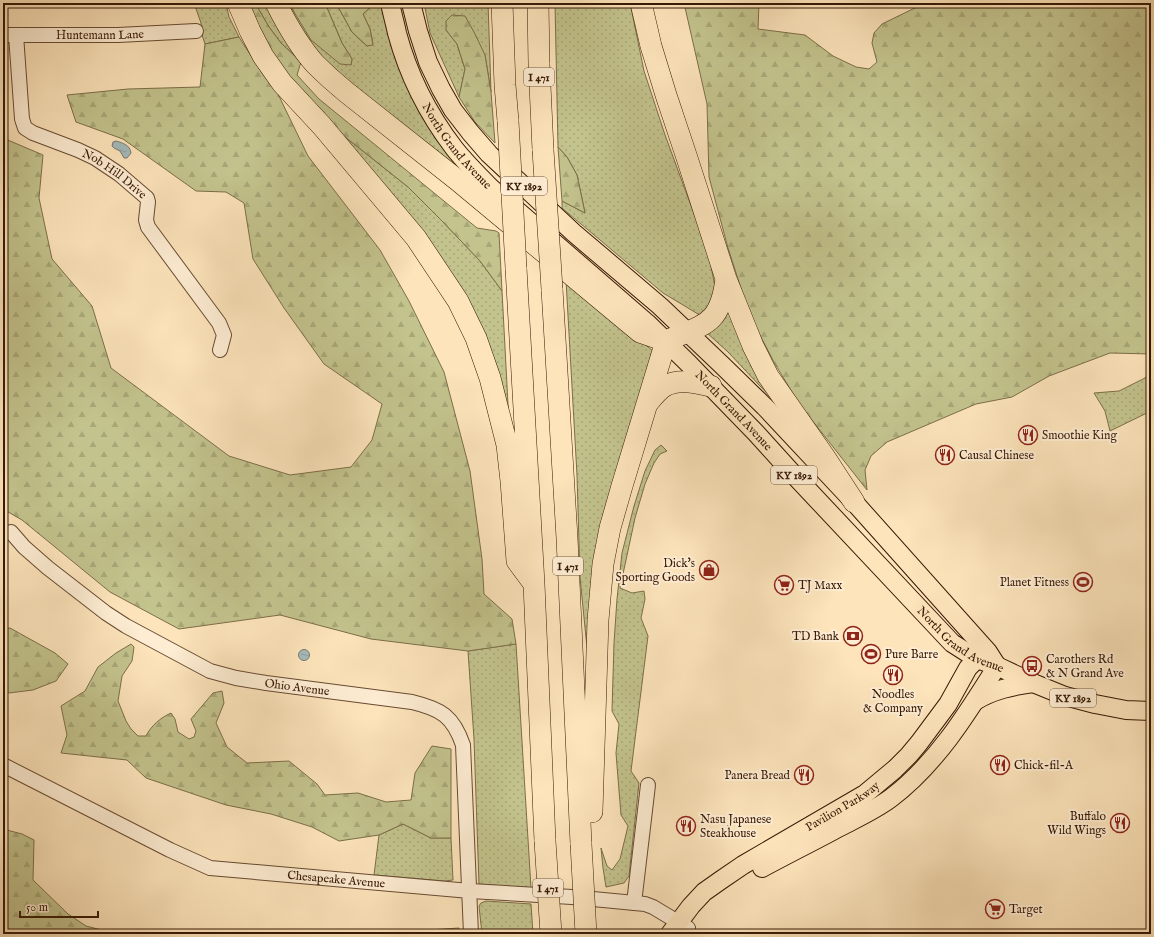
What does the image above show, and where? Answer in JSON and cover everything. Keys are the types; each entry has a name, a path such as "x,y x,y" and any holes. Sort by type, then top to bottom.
{"highway":[{"path":"238,3 263,56 282,83 322,126 416,238 458,301 476,338 490,378 507,445 517,561 534,584"},
{"path":"276,3 291,32 305,52 340,88 461,183 640,332 666,342"},
{"name":"I 471","path":"502,3 505,85 534,584 545,841 551,934"},
{"name":"I 471","path":"538,3 543,150 567,538 586,934"},
{"path":"641,3 651,46 666,95 688,158 726,279 753,346 768,376 854,502"},
{"path":"581,844 592,825 598,620 603,564 610,528 645,406 666,342 707,323 714,316 720,308 726,279"},
{"path":"645,406 664,386 677,382 690,382 711,386"}],"main road":[{"name":"North Grand Avenue","path":"390,3 402,50 411,74 434,120 454,148 473,170 491,188 647,323 711,386 952,644 987,659"},
{"name":"North Grand Avenue","path":"411,3 428,62 441,89 453,110 489,154 574,233 687,332 765,407 854,502 987,659"},
{"name":"KY 1892","path":"987,659 1033,683 1065,696 1126,710 1151,711"},
{"name":"Pavilion Parkway","path":"680,929 720,892 867,813 890,798 915,777 948,740 974,703 987,659"},
{"name":"Pavilion Parkway","path":"680,929 691,906 704,892 750,862 865,794 895,769 909,756 948,704 968,668 987,659"},
{"path":"974,703 984,696 997,691 1012,686 1033,683"}],"street":[{"name":"Huntemann Lane","path":"10,35 118,35 196,31"},
{"name":"Nob Hill Drive","path":"10,35 22,119 25,128 33,133 95,158 119,174 147,198 146,220 148,227 219,323 224,335 220,350"},
{"name":"Ohio Avenue","path":"11,532 24,547 48,568 106,613 126,626 213,672 236,678 266,683 412,702 431,707 445,715 453,723 463,745 471,934"},
{"name":"Chesapeake Avenue","path":"3,765 170,850 210,868 470,891 572,897 645,904 653,907 680,929"},
{"path":"634,903 648,785"}],"green space":[{"path":"194,3 226,3 229,17 239,37 205,44 202,35 201,23"},
{"path":"244,3 255,3 269,27 281,43 301,62 297,75 319,99 477,228 496,231 499,233 502,291 480,261 408,187 334,128 280,72"},
{"path":"255,3 268,3 301,62 281,43 269,27"},
{"path":"284,3 290,3 294,12 351,65 352,59 342,43 325,3 336,3 352,32 367,46 373,44 370,29 363,14 375,3 383,3 392,42 481,188 315,54"},
{"path":"290,3 325,3 342,43 352,59 351,65 340,64 311,40"},
{"path":"336,3 375,3 363,14 370,29 373,45 367,46 352,32"},
{"path":"424,3 488,3 491,92 485,55 446,30 457,44 465,69 459,97 430,33"},
{"path":"555,3 630,3 644,71 665,135 708,252 716,291 703,317 663,293 562,208 562,201 585,213 577,175 567,157 558,147"},
{"path":"684,3 759,3 758,29 805,35 833,56 856,67 869,69 877,62 872,43 874,33 882,24 925,3 1151,3 1151,354 1110,353 1049,376 1012,397 976,404 887,442 871,456 865,470 867,490 800,405 775,364 750,316 728,248 709,177 707,104"},
{"path":"452,15 465,16 485,55 491,92 495,143 475,122 459,97 465,69 457,44 446,30 446,21"},
{"path":"239,37 264,76 277,92 308,156 380,250 409,301 444,372 470,471 482,559 484,594 512,619 516,644 468,651 371,639 280,615 179,629 110,592 22,520 3,509 3,217 8,190 3,138 43,155 39,198 52,259 92,306 111,368 229,456 290,475 351,467 372,440 382,404 324,364 284,308 253,259 244,203 226,192 196,191 123,139 76,122 67,95 128,89 200,87 205,44"},
{"path":"334,128 408,187 480,261 502,291 509,423 498,382"},
{"path":"558,147 567,157 577,175 585,213 562,201"},
{"path":"566,280 653,351 587,648 580,577 577,475"},
{"path":"726,306 775,402 728,352 706,332"},
{"path":"1151,371 1151,411 1110,431 1105,411 1094,393 1119,391 1145,378"},
{"path":"661,445 667,451 660,454 654,463 645,484 635,518 620,588 632,593 644,591 645,599 641,618 648,636 631,771 639,783 629,876 624,883 606,887 601,848 607,866 612,870 620,859 628,826 621,815 616,753 619,724 612,711 614,643 622,553 645,471 655,450"},
{"path":"10,628 55,653 68,664 56,681 33,690 9,693 3,688 3,629"},
{"path":"131,644 134,647 132,661 122,676 118,701 126,721 138,736 146,736 156,723 171,713 175,719 178,732 189,739 194,737 196,731 191,719 213,693 222,691 224,703 216,723 227,747 247,763 289,761 317,784 325,795 358,793 386,802 411,800 415,773 432,746 451,749 451,838 431,838 403,824 379,835 339,841 312,827 271,814 226,805 146,778 127,760 61,753 67,735 61,706 85,691 98,667"},
{"path":"516,644 531,888 479,884 474,739 468,651"},
{"path":"403,824 431,838 451,838 453,880 445,881 374,875 379,835"},
{"path":"3,829 22,834 34,840 33,880 68,914 86,926 117,934 3,934"},
{"path":"486,901 531,904 533,934 482,934 479,906 481,903"},
{"path":"459,928 459,934 368,934"}],"water":[{"path":"116,141 128,146 131,153 127,158 124,158 120,151 112,146 113,142"},
{"path":"304,649 308,651 310,655 308,659 304,661 300,659 298,655 300,651"}],"place":[{"name":"Smoothie King","path":"1028,435"},
{"name":"Causal Chinese","path":"945,455"},
{"name":"Dick's Sporting Goods","path":"709,570"},
{"name":"Planet Fitness","path":"1083,582"},
{"name":"TJ Maxx","path":"784,585"},
{"name":"TD Bank","path":"853,636"},
{"name":"Pure Barre","path":"871,654"},
{"name":"Carothers Rd & N Grand Ave","path":"1032,666"},
{"name":"Noodles & Company","path":"893,675"},
{"name":"Chick-fil-A","path":"1000,765"},
{"name":"Panera Bread","path":"804,775"},
{"name":"Buffalo Wild Wings","path":"1120,823"},
{"name":"Nasu Japanese Steakhouse","path":"686,826"},
{"name":"Target","path":"995,909"}]}
